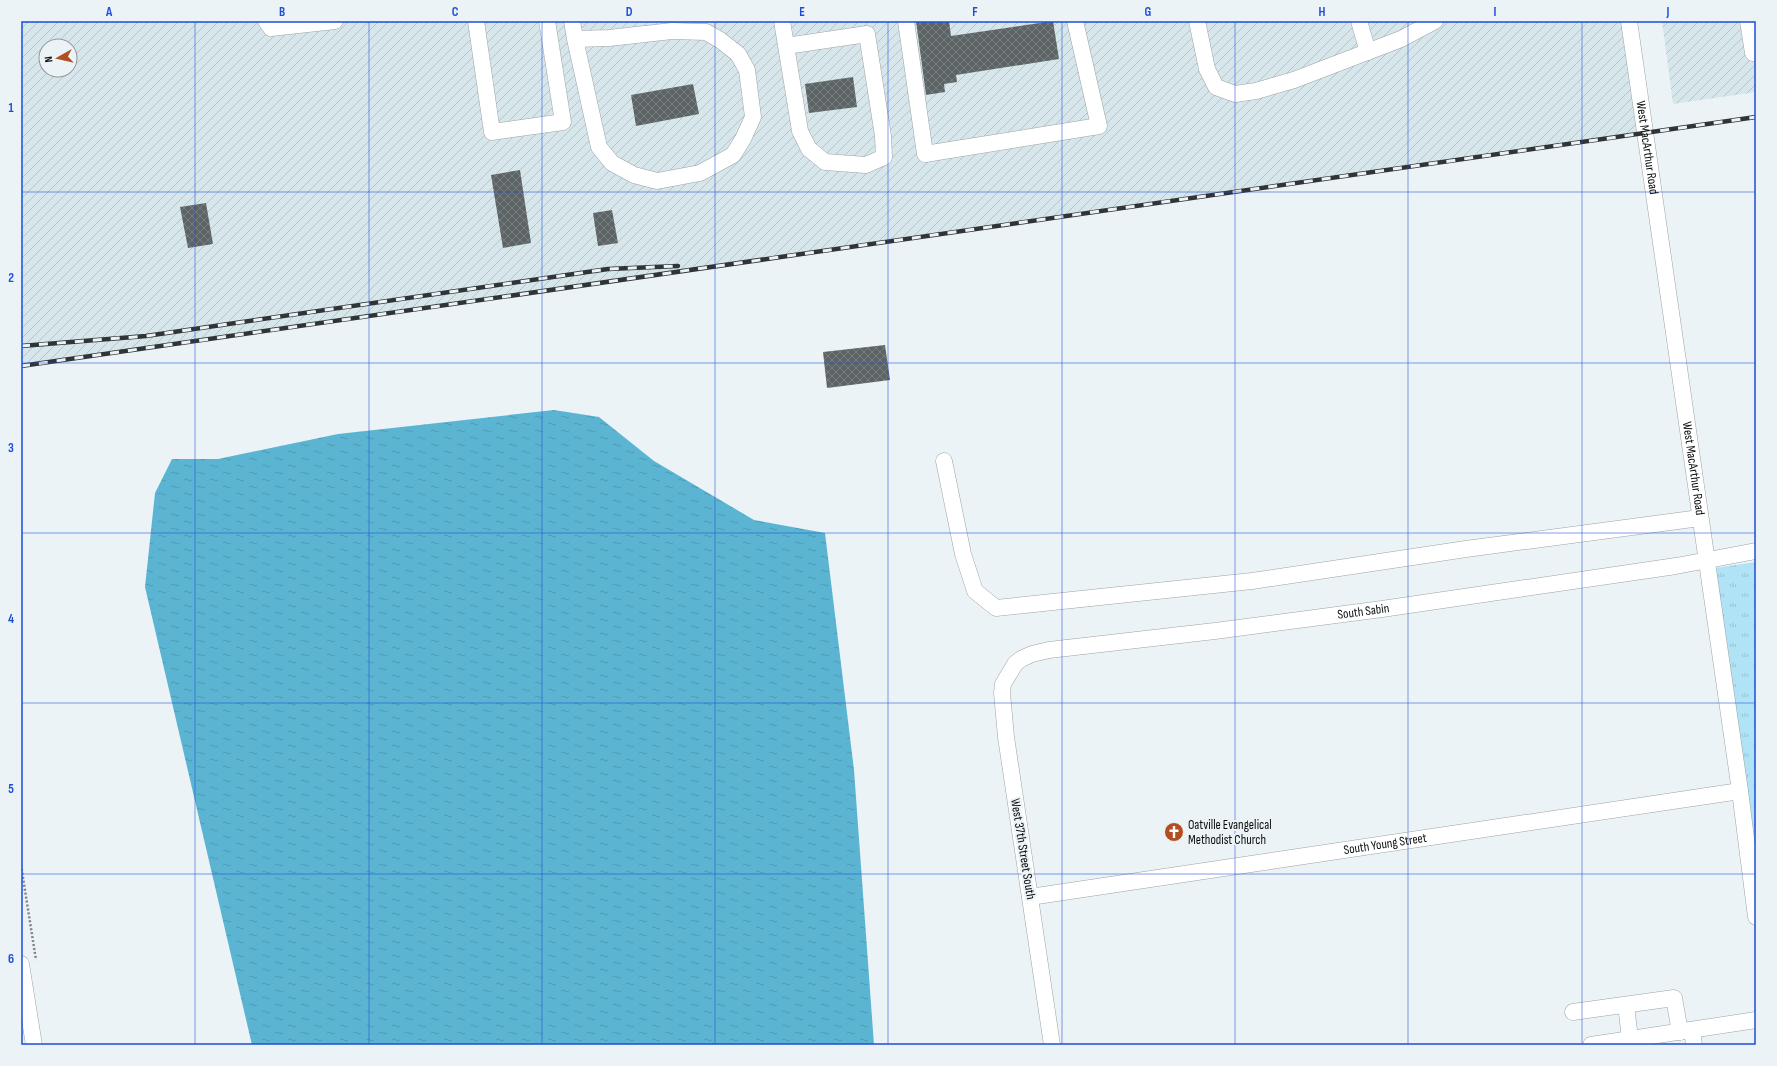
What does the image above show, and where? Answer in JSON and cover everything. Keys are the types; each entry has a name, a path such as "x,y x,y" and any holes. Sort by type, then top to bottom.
{"street":[{"path":"266,21 271,28 335,21"},
{"path":"476,21 492,132 563,122 548,21"},
{"path":"572,21 575,39 599,147 612,163 634,174 657,181 700,173 733,155 743,139 753,117 746,70 738,54 720,40 706,32 672,31 609,38 575,39"},
{"path":"782,21 786,46 800,131 809,149 825,162 866,165 884,158 883,136 867,34 786,46"},
{"path":"906,21 924,154 1098,126 1075,21"},
{"path":"1197,21 1207,69 1216,87 1235,94 1256,91 1294,80 1401,39 1435,21"},
{"path":"1359,21 1368,52"},
{"name":"West MacArthur Road","path":"1629,21 1740,791 1756,917"},
{"path":"1748,21 1753,53 1756,52"},
{"path":"944,461 963,554 975,590 996,608 1252,581 1466,549 1700,518"},
{"name":"South Sabin","path":"1021,659 1049,650 1215,631 1382,609 1676,566 1756,550"},
{"name":"West 37th Street South","path":"1021,659 1009,671 1002,693 1006,737 1052,1045"},
{"name":"South Young Street","path":"1030,897 1740,791"},
{"path":"29,962 34,1045"},
{"path":"1573,1012 1674,998 1689,1036"},
{"path":"1626,1005 1630,1039"},
{"path":"1591,1045 1630,1039 1689,1036 1756,1020"}],"path":[{"path":"21,865 29,962"}],"shaded area":[{"path":"21,21 1629,21 1644,133 21,367"},
{"path":"1662,21 1756,21 1756,92 1673,104"}],"green space":[{"path":"1756,562 1756,875 1708,569"}],"water":[{"path":"554,410 599,417 654,461 754,520 825,533 854,770 874,1045 252,1045 145,587 155,493 172,459 218,459 338,434"}],"building":[{"path":"916,21 949,21 951,36 1053,21 1059,59 956,75 957,82 944,84 945,92 926,95"},
{"path":"853,77 857,107 809,113 805,84"},
{"path":"693,84 699,114 636,126 631,95"},
{"path":"520,170 531,243 503,248 491,175"},
{"path":"206,203 213,244 188,248 180,207"},
{"path":"612,210 618,243 598,246 593,213"},
{"path":"885,345 890,380 827,388 823,352"}],"railway":[{"path":"21,366 1756,117"},
{"path":"21,346 146,336 608,269 678,266"}],"place":[{"name":"Oatville Evangelical Methodist Church","path":"1174,832"}]}
